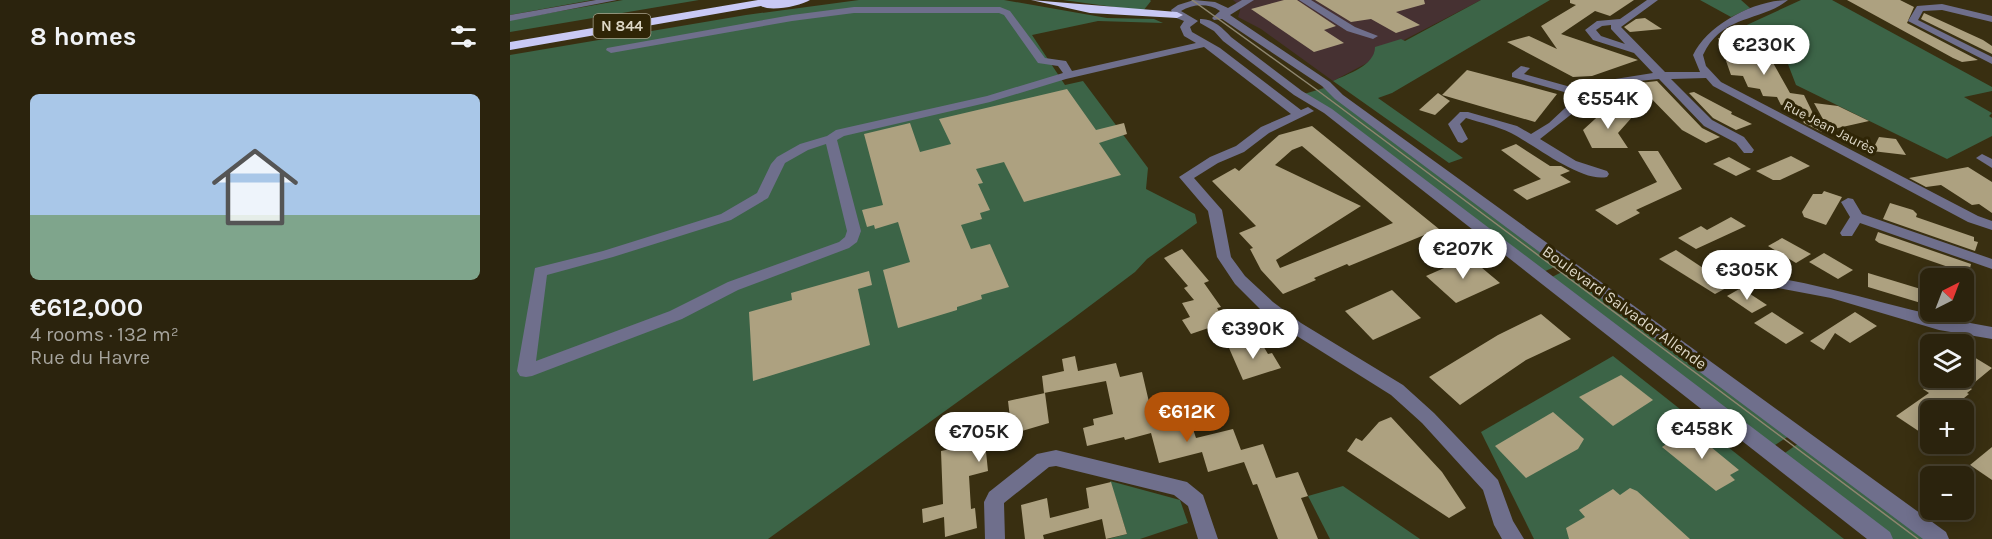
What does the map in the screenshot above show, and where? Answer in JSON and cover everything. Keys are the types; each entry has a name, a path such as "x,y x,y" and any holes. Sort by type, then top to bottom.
{"highway":[{"name":"N 844","path":"510,40 742,0"},
{"name":"N 844","path":"510,46 778,0"},
{"path":"721,9 747,9 804,0"},
{"path":"1037,0 1090,10 1177,7"}],"street":[{"path":"510,18 612,0"},
{"path":"1177,7 1214,6 1249,0"},
{"path":"1177,7 1189,20 1203,21 1214,6 1249,0"},
{"path":"1304,0 1351,29 1373,36"},
{"path":"1755,0 1771,5"},
{"path":"1531,139 1545,134 1586,95 1609,83 1663,76 1707,75 1698,55 1705,39 1720,28 1783,0"},
{"path":"1650,1 1615,27 1708,123 1740,140 1748,150"},
{"name":"Boulevard Salvador Allende","path":"1214,6 1326,84 1338,97 1939,539"},
{"path":"1992,19 1942,7 1931,7 1920,8 1913,21 1992,61"},
{"path":"611,50 854,10 1000,10 1007,13 1042,61 1062,63 1069,74"},
{"path":"1189,20 1186,30 1299,114"},
{"name":"Boulevard Salvador Allende","path":"1203,21 1218,29 1227,39 1298,93 1328,111 1883,539"},
{"path":"1623,22 1600,22 1590,30 1597,38 1638,50"},
{"path":"831,139 854,231 852,239 843,245 733,286 676,315 526,371 540,272 726,217 763,195 781,160 804,147 831,139 840,133 990,99 1069,74 1204,44"},
{"path":"1525,68 1516,75 1586,95"},
{"name":"Rue Jean Jaurès","path":"1707,75 1745,100 1846,154 1973,219 1992,226"},
{"path":"1328,111 1309,110 1299,114 1288,122 1265,130 1240,149 1186,177 1215,210 1224,257 1240,280 1267,306 1295,327 1397,390 1428,418 1491,486 1504,525 1514,539"},
{"path":"1462,139 1454,124 1464,114 1513,129 1571,164 1602,174"},
{"path":"1848,202 1857,217 1992,264"},
{"path":"1847,233 1857,217"},
{"path":"1778,283 1832,293 1959,329 1992,333"},
{"path":"994,539 993,502 996,498 1044,460 1056,458 1180,488 1193,496 1196,501 1208,539"}],"shaded area":[{"path":"1233,0 1481,0 1375,55 1369,62 1333,81 1261,29 1238,17 1241,7"}],"green space":[{"path":"510,0 592,0 510,15"},
{"path":"623,0 699,0 510,32 510,20"},
{"path":"859,0 1004,0 1107,18 1154,19 1163,23 1098,21 1032,35 1065,85 1083,81 1148,168 1146,189 1195,214 1197,223 1147,259 1135,272 1071,320 768,539 510,539 510,55 746,15"},
{"path":"1063,0 1150,0 1151,1 1143,11"},
{"path":"1481,0 1550,0 1392,93 1378,98 1463,158 1449,163 1333,81 1365,64 1374,54 1375,47 1401,39 1405,41"},
{"path":"1700,0 1741,0 1750,8 1731,17"},
{"path":"1801,0 1832,0 1992,87 1992,91 1964,97 1992,113 1989,116 1992,118 1992,136 1947,159 1796,85 1781,46 1738,29"},
{"path":"1324,88 1559,265 1543,272 1304,94"},
{"path":"1566,270 1789,436 1772,447 1550,278"},
{"path":"1613,356 1844,539 1534,539 1481,432"},
{"path":"1799,443 1928,539 1892,539 1782,455"},
{"path":"1110,481 1180,500 1188,523 1140,539 1108,539 1127,534"},
{"path":"1343,486 1420,539 1330,539 1308,496"}],"building":[{"path":"1284,0 1297,0 1336,26 1324,30 1344,43 1314,52 1251,9"},
{"path":"1315,0 1424,0 1425,4 1396,12 1420,25 1396,33 1371,19 1351,22"},
{"path":"1570,0 1634,0 1610,16 1595,11 1561,34 1638,60 1592,76 1573,77 1507,42 1529,36 1557,49 1541,26 1576,5 1570,3"},
{"path":"1847,0 1900,0 1914,7 1907,23 1978,60 1962,62 1953,58"},
{"path":"1924,13 1983,40 1992,46 1992,54 1921,19"},
{"path":"1645,18 1662,29 1630,32 1624,27 1636,19"},
{"path":"1718,38 1768,46 1775,62 1772,61 1790,93 1804,95 1822,132 1804,123 1795,107 1781,105 1777,97 1763,96 1760,89 1748,87 1743,76 1731,75"},
{"path":"1467,70 1557,94 1535,122 1442,95"},
{"path":"1657,81 1702,128 1720,137 1706,143 1682,130 1641,88 1643,86 1640,83"},
{"path":"1067,89 1096,130 1124,123 1127,134 1099,143 1121,175 1024,202 1004,162 976,169 983,183 978,184 990,210 980,213 982,219 961,225 971,249 990,244 1009,287 981,295 982,299 957,307 957,310 898,328 883,270 910,262 898,222 875,229 874,225 867,227 862,210 883,205 864,134 910,123 920,152 951,144 939,119"},
{"path":"1694,92 1752,124 1736,130 1713,118 1689,93"},
{"path":"1438,93 1450,101 1435,115 1419,110"},
{"path":"1814,103 1838,106 1869,121 1829,130"},
{"path":"1607,108 1634,115 1618,133 1628,148 1592,148 1583,130"},
{"path":"1312,126 1439,229 1349,266 1347,264 1283,294 1261,270 1250,249 1253,248 1239,233 1256,226 1212,181 1235,168 1239,171 1279,135","holes":["1302,146 1393,223 1280,268 1276,260 1361,206 1275,165 1292,150"]},
{"path":"1879,137 1896,139 1906,155 1872,151"},
{"path":"1516,144 1550,166 1561,166 1570,171 1560,175 1571,182 1527,200 1513,190 1541,179 1501,150"},
{"path":"1638,151 1658,151 1682,189 1636,210 1640,213 1617,225 1595,210 1657,182"},
{"path":"1791,156 1810,166 1780,180 1773,180 1756,171"},
{"path":"1729,157 1751,169 1736,176 1713,164"},
{"path":"1968,167 1992,182 1992,213 1979,204 1972,205 1941,185 1926,187 1909,178"},
{"path":"1824,191 1842,197 1826,225 1804,217 1802,212 1813,194 1822,194"},
{"path":"1890,203 1913,210 1917,214 1916,217 1974,237 1974,241 1978,242 1975,251 1883,219"},
{"path":"1731,217 1746,226 1696,249 1678,238 1701,226 1707,230"},
{"path":"1878,232 1971,264 1970,268 1951,268 1875,240"},
{"path":"1782,238 1811,254 1796,263 1768,246"},
{"path":"1182,249 1209,281 1204,283 1221,307 1217,308 1226,322 1191,334 1182,320 1190,317 1182,303 1194,300 1184,288 1188,286 1164,258"},
{"path":"1676,250 1730,286 1715,294 1659,259"},
{"path":"1824,253 1853,270 1838,279 1809,262"},
{"path":"1469,257 1500,283 1456,303 1426,276"},
{"path":"869,271 872,285 858,289 870,345 753,381 749,312 792,300 791,293"},
{"path":"1868,273 1920,289 1920,303 1868,287"},
{"path":"1741,288 1767,305 1752,313 1727,296"},
{"path":"1392,290 1421,318 1373,340 1345,311"},
{"path":"1772,312 1804,333 1786,344 1754,323"},
{"path":"1855,312 1877,326 1850,343 1835,333 1824,350 1810,341"},
{"path":"1541,314 1571,339 1526,360 1460,405 1429,377 1498,335"},
{"path":"1259,339 1268,354 1272,353 1281,368 1243,380 1229,348"},
{"path":"1075,356 1078,371 1116,363 1120,377 1142,372 1152,415 1161,413 1166,429 1191,423 1196,438 1233,429 1241,450 1263,444 1276,478 1298,472 1308,496 1301,498 1318,539 1278,539 1257,484 1253,485 1244,462 1208,472 1202,452 1159,463 1151,433 1087,446 1083,428 1094,425 1093,419 1113,414 1106,381 1044,393 1042,376 1064,371 1062,359"},
{"path":"1974,357 1992,368 1974,383"},
{"path":"1621,375 1653,400 1613,426 1579,397"},
{"path":"1923,389 1972,389 1962,400 1920,400 1920,432 1896,416 1929,393"},
{"path":"1045,393 1049,423 985,442 988,471 969,476 971,509 975,508 977,528 945,537 944,517 923,523 922,509 943,504 941,451 969,445 968,428 1010,418 1008,401"},
{"path":"1553,412 1584,439 1578,449 1526,478 1495,446"},
{"path":"1391,417 1442,472 1466,508 1449,518 1347,451 1356,438 1362,441 1379,422"},
{"path":"1689,429 1739,470 1730,475 1735,480 1716,491 1662,447"},
{"path":"1992,447 1992,480 1970,465"},
{"path":"1111,482 1127,534 1106,539 1102,519 1043,535 1044,539 1025,539 1021,505 1047,498 1050,518 1089,508 1086,488"},
{"path":"1630,488 1637,491 1690,539 1569,539 1566,528 1585,517 1579,510 1613,489 1620,495"}],"tram line":[{"path":"1192,0 1317,90 1918,539"}]}
